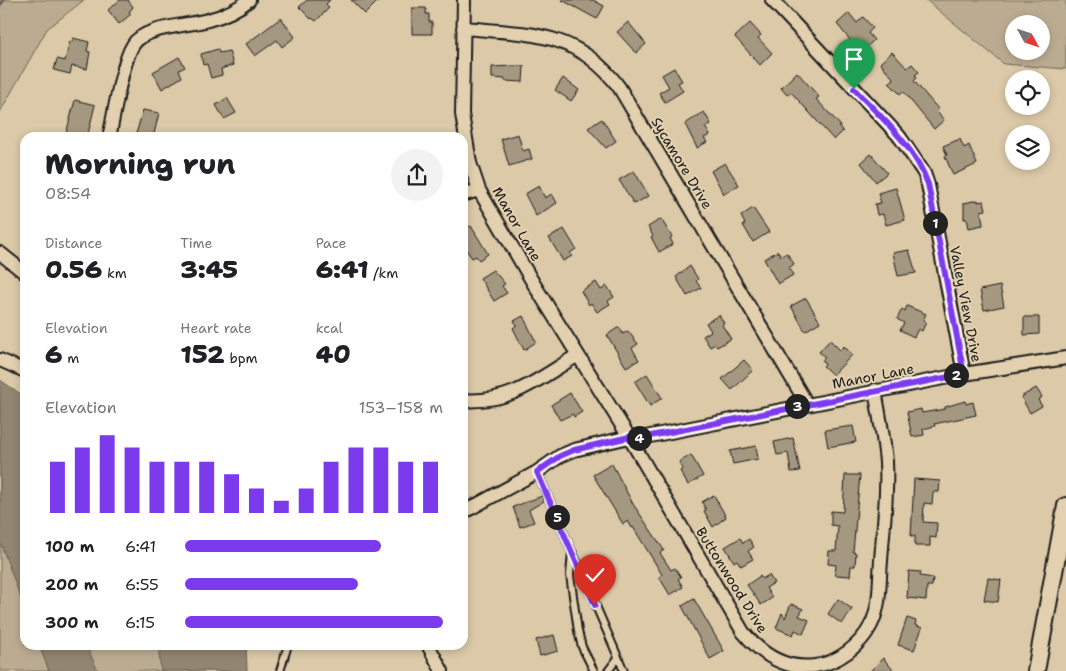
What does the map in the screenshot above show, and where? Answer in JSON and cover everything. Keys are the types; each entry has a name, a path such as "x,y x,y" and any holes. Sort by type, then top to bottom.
{"street":[{"path":"110,132 129,52 138,38 152,32 221,16 235,10 249,0"},
{"name":"Manor Lane","path":"464,0 462,114 465,132"},
{"name":"Valley View Drive","path":"772,0 899,136 924,172 928,184 964,374"},
{"name":"Sycamore Drive","path":"463,28 548,37 581,50 607,71 619,86 807,404"},
{"name":"Manor Lane","path":"468,151 479,190 630,438"},
{"path":"468,193 479,190"},
{"path":"0,253 20,269"},
{"path":"468,400 492,400 509,395 578,355"},
{"name":"Manor Lane","path":"468,510 537,472 560,456 574,450 875,390 1066,358"},
{"path":"0,360 20,369"},
{"name":"Buttonwood Drive","path":"630,438 743,632 754,645 782,663 797,666 818,666 842,656 864,636 871,624 878,602 886,471 884,439 875,390"},
{"path":"1036,671 1066,506"},
{"path":"431,650 442,671"}],"lane":[{"path":"537,472 624,671"},
{"path":"572,552 571,581 578,632 582,647 594,671"},
{"path":"280,671 286,650"},
{"path":"430,650 434,671"},
{"path":"608,671 618,658"}],"shaded area":[{"path":"0,0 84,0 47,29 0,112"},
{"path":"926,0 1066,0 1066,69 1004,64"},
{"path":"0,380 20,394 20,596 0,542"},
{"path":"0,395 20,410 20,650 222,650 228,671 0,671"},
{"path":"41,650 88,650 98,671 49,671"},
{"path":"159,650 246,650 247,671 161,671"}],"building":[{"path":"120,0 128,0 133,7 129,12 131,14 119,24 108,10"},
{"path":"307,0 330,0 326,4 329,8 316,21 311,19 299,7"},
{"path":"351,0 379,0 365,14"},
{"path":"562,0 593,0 604,6 597,19"},
{"path":"412,8 426,8 426,14 429,14 429,22 432,22 432,34 412,34"},
{"path":"849,13 857,23 863,17 873,28 868,33 874,40 863,51 856,43 854,45 837,24"},
{"path":"281,18 295,37 282,47 277,40 255,56 246,44"},
{"path":"628,22 646,44 636,53 617,32"},
{"path":"750,23 761,35 758,38 772,53 760,65 735,37"},
{"path":"73,38 89,42 87,51 90,52 87,69 72,66 70,74 54,70 57,59 65,61 70,41 72,42"},
{"path":"218,49 219,53 229,51 233,65 221,69 222,75 211,78 207,64 203,65 201,54"},
{"path":"892,52 907,68 912,64 919,72 915,75 917,78 914,81 939,110 937,112 944,120 934,129 903,91 900,94 889,83 894,79 880,63"},
{"path":"179,57 185,67 179,70 182,77 162,89 153,72"},
{"path":"524,66 523,82 492,78 492,67"},
{"path":"674,68 682,81 678,83 683,91 665,102 659,93 669,87 662,75"},
{"path":"797,72 819,97 816,99 841,126 839,127 843,131 834,140 791,92 787,95 781,88"},
{"path":"563,78 579,90 571,101 555,90"},
{"path":"227,98 236,113 224,119 216,105"},
{"path":"75,100 95,105 88,132 67,132"},
{"path":"143,110 159,113 154,132 137,132"},
{"path":"704,112 711,124 705,127 710,135 704,138 707,142 697,148 685,124"},
{"path":"602,119 616,141 606,148 588,128"},
{"path":"518,134 523,151 529,149 532,159 509,166 501,139"},
{"path":"960,139 964,148 969,145 977,164 953,175 943,146"},
{"path":"871,154 887,173 876,182 861,163"},
{"path":"725,163 739,185 724,194 711,171"},
{"path":"634,171 649,196 634,204 619,180"},
{"path":"539,186 545,198 552,194 557,203 536,216 525,194"},
{"path":"896,188 905,220 886,225 883,214 877,215 875,204 881,203 878,193"},
{"path":"978,200 978,202 984,201 986,210 981,211 983,225 969,228 967,219 964,219 964,203"},
{"path":"753,208 769,232 753,242 743,225 745,224 741,216"},
{"path":"661,219 672,237 670,238 673,244 659,252 648,227"},
{"path":"471,226 488,254 479,260 476,256 472,258 468,252 468,228"},
{"path":"564,229 576,249 570,253 572,256 563,261 549,238"},
{"path":"909,250 916,273 898,276 893,253"},
{"path":"778,251 781,256 787,253 794,264 789,268 793,275 778,284 764,259"},
{"path":"690,266 701,288 687,296 676,277"},
{"path":"493,270 505,284 502,286 507,293 494,301 480,278"},
{"path":"596,282 601,290 607,286 614,297 608,301 610,304 597,312 591,303 589,305 581,291"},
{"path":"1000,286 1004,306 984,310 980,290"},
{"path":"806,298 820,322 805,331 791,306"},
{"path":"907,306 926,314 923,320 926,322 922,331 918,329 914,337 900,330 904,323 897,319 902,309 905,311"},
{"path":"719,315 724,323 722,325 731,339 717,347 715,344 710,347 703,336 711,331 706,323"},
{"path":"523,316 536,342 524,350 513,328 517,325 514,321"},
{"path":"1024,317 1039,317 1039,334 1024,335"},
{"path":"619,327 623,334 628,331 638,344 632,348 639,360 626,367 607,335"},
{"path":"830,340 840,350 844,346 852,355 833,375 823,366 825,364 822,361 825,357 819,352"},
{"path":"744,360 753,370 732,390 722,379"},
{"path":"647,374 662,398 650,406 635,382"},
{"path":"1036,388 1042,397 1038,400 1042,406 1030,413 1021,397"},
{"path":"570,393 582,412 574,417 573,414 560,420 551,405"},
{"path":"965,401 966,404 973,402 976,415 934,424 935,426 923,429 924,435 912,437 907,412 921,409 922,413 945,409 945,407"},
{"path":"853,426 856,442 828,447 825,430"},
{"path":"793,438 800,471 791,472 788,453 777,455 774,442"},
{"path":"756,446 758,459 733,464 730,451"},
{"path":"691,455 703,476 688,485 680,471 683,469 679,462"},
{"path":"612,464 633,504 664,550 660,553 671,570 675,568 681,577 678,579 683,587 670,595 659,577 662,575 660,571 633,527 628,521 623,524 593,475"},
{"path":"845,475 860,475 853,552 856,553 855,566 851,566 850,576 835,575 836,565 828,564 829,551 836,551 838,526 831,525 831,511 843,512"},
{"path":"914,479 940,481 939,492 933,492 932,504 924,503 923,522 937,523 936,538 930,537 930,546 915,546 915,536 911,536"},
{"path":"714,495 726,517 713,527 704,511 706,510 702,502"},
{"path":"542,496 544,501 529,510 534,522 520,527 513,507"},
{"path":"740,538 743,543 749,539 754,547 748,551 753,559 741,566 737,560 734,562 725,547"},
{"path":"909,571 921,572 920,576 933,578 932,586 927,586 926,600 907,598"},
{"path":"769,575 774,583 766,588 772,598 761,605 747,585 760,576 762,579"},
{"path":"988,578 1001,580 998,602 984,600"},
{"path":"694,599 724,651 710,659 682,606"},
{"path":"838,599 852,609 842,624 828,614"},
{"path":"791,604 803,609 799,616 809,620 803,634 795,630 793,635 776,628 782,613 785,618"},
{"path":"907,618 916,621 915,625 922,628 914,650 898,645"},
{"path":"554,635 558,651 540,656 536,640"},
{"path":"883,658 894,671 870,671"}],"waterway":[{"path":"0,5 4,0"}],"route":[{"path":"595,605 537,472 560,456 588,446 629,437 630,440 875,390 964,374 928,184 924,172 899,136 854,89"}]}
